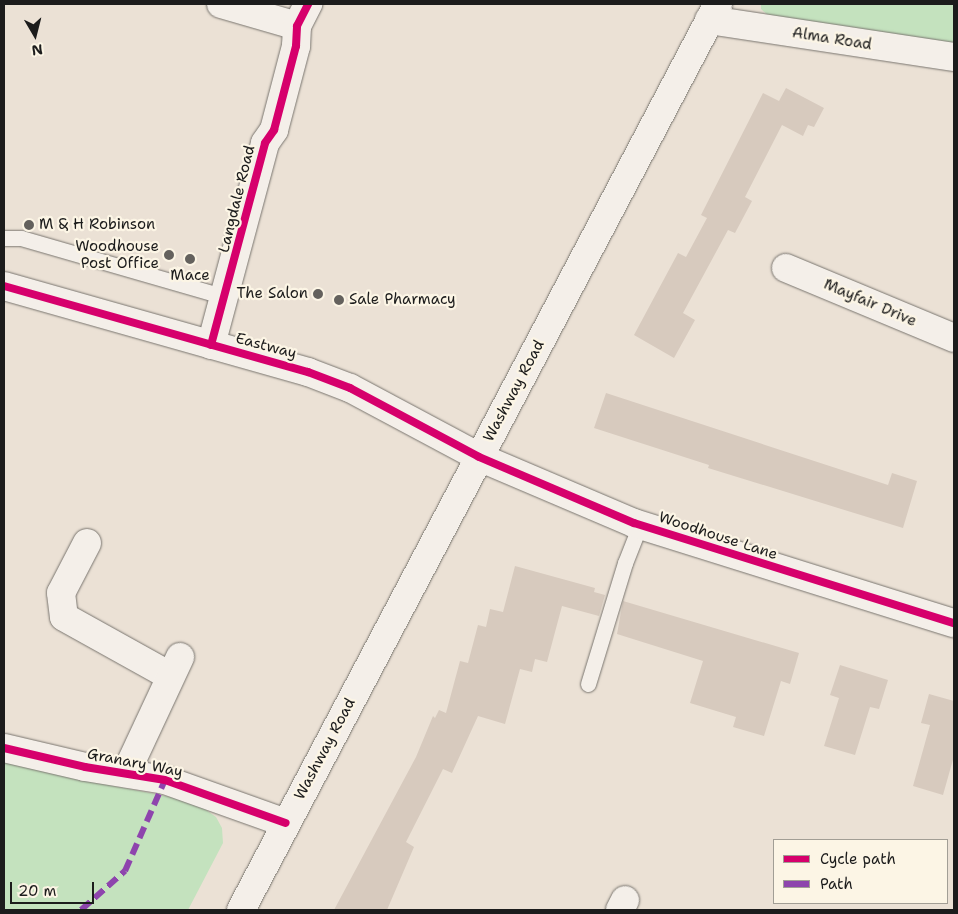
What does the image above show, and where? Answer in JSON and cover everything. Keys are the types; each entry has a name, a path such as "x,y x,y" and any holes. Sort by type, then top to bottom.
{"main road":[{"path":"221,4 302,15"},
{"name":"Alma Road","path":"713,12 954,57"},
{"name":"Washway Road","path":"241,910 713,12"},
{"name":"Langdale Road","path":"211,345 265,143 274,130 296,46 302,15"},
{"name":"Mayfair Drive","path":"786,268 954,338"},
{"name":"Eastway","path":"4,286 308,372 350,388 479,457"},
{"name":"Woodhouse Lane","path":"479,457 640,525 954,624"},
{"name":"Granary Way","path":"87,543 61,593 64,617 175,667 126,773"},
{"name":"Granary Way","path":"4,748 47,760 165,780 286,824"}],"lane":[{"path":"4,238 21,238 225,297"},
{"path":"588,684 625,563 640,525"}],"green space":[{"path":"761,4 954,4 954,45 770,17 761,9"},
{"path":"4,755 83,780 171,797 202,807 216,817 222,828 223,843 188,910 4,910"}],"building":[{"path":"786,88 824,108 814,127 808,125 803,136 782,125 745,197 752,201 735,233 728,230 683,313 695,320 674,358 634,335 678,253 686,257 707,218 701,215 763,93 779,101"},
{"path":"606,393 888,485 892,473 917,481 903,528 708,468 709,465 594,428"},
{"path":"515,566 595,588 594,592 605,595 599,616 562,606 547,662 535,659 532,672 520,669 505,724 478,716 452,773 443,769 406,842 414,847 387,910 334,910 416,757 433,716 435,718 439,710 446,713 460,661 468,663 478,625 486,627 490,609 503,612"},
{"path":"623,601 799,653 790,684 781,681 764,736 733,727 736,717 690,703 703,661 617,634"},
{"path":"840,665 888,680 879,709 870,707 855,755 824,746 839,698 830,695"},
{"path":"929,694 954,701 954,756 943,795 913,786 930,725 921,723"}],"marked path":[{"path":"81,910 125,871 165,780"}],"cycle path":[{"path":"211,345 265,143 274,130 296,46 297,26 308,4"},
{"path":"4,286 308,372 350,388 479,457 634,523 954,623"},
{"path":"4,748 85,767 165,780 286,823"}],"place":[{"name":"M & H Robinson","path":"29,225"},
{"name":"Woodhouse Post Office","path":"169,255"},
{"name":"Mace","path":"190,259"},
{"name":"The Salon","path":"318,294"},
{"name":"Sale Pharmacy","path":"339,300"}]}
